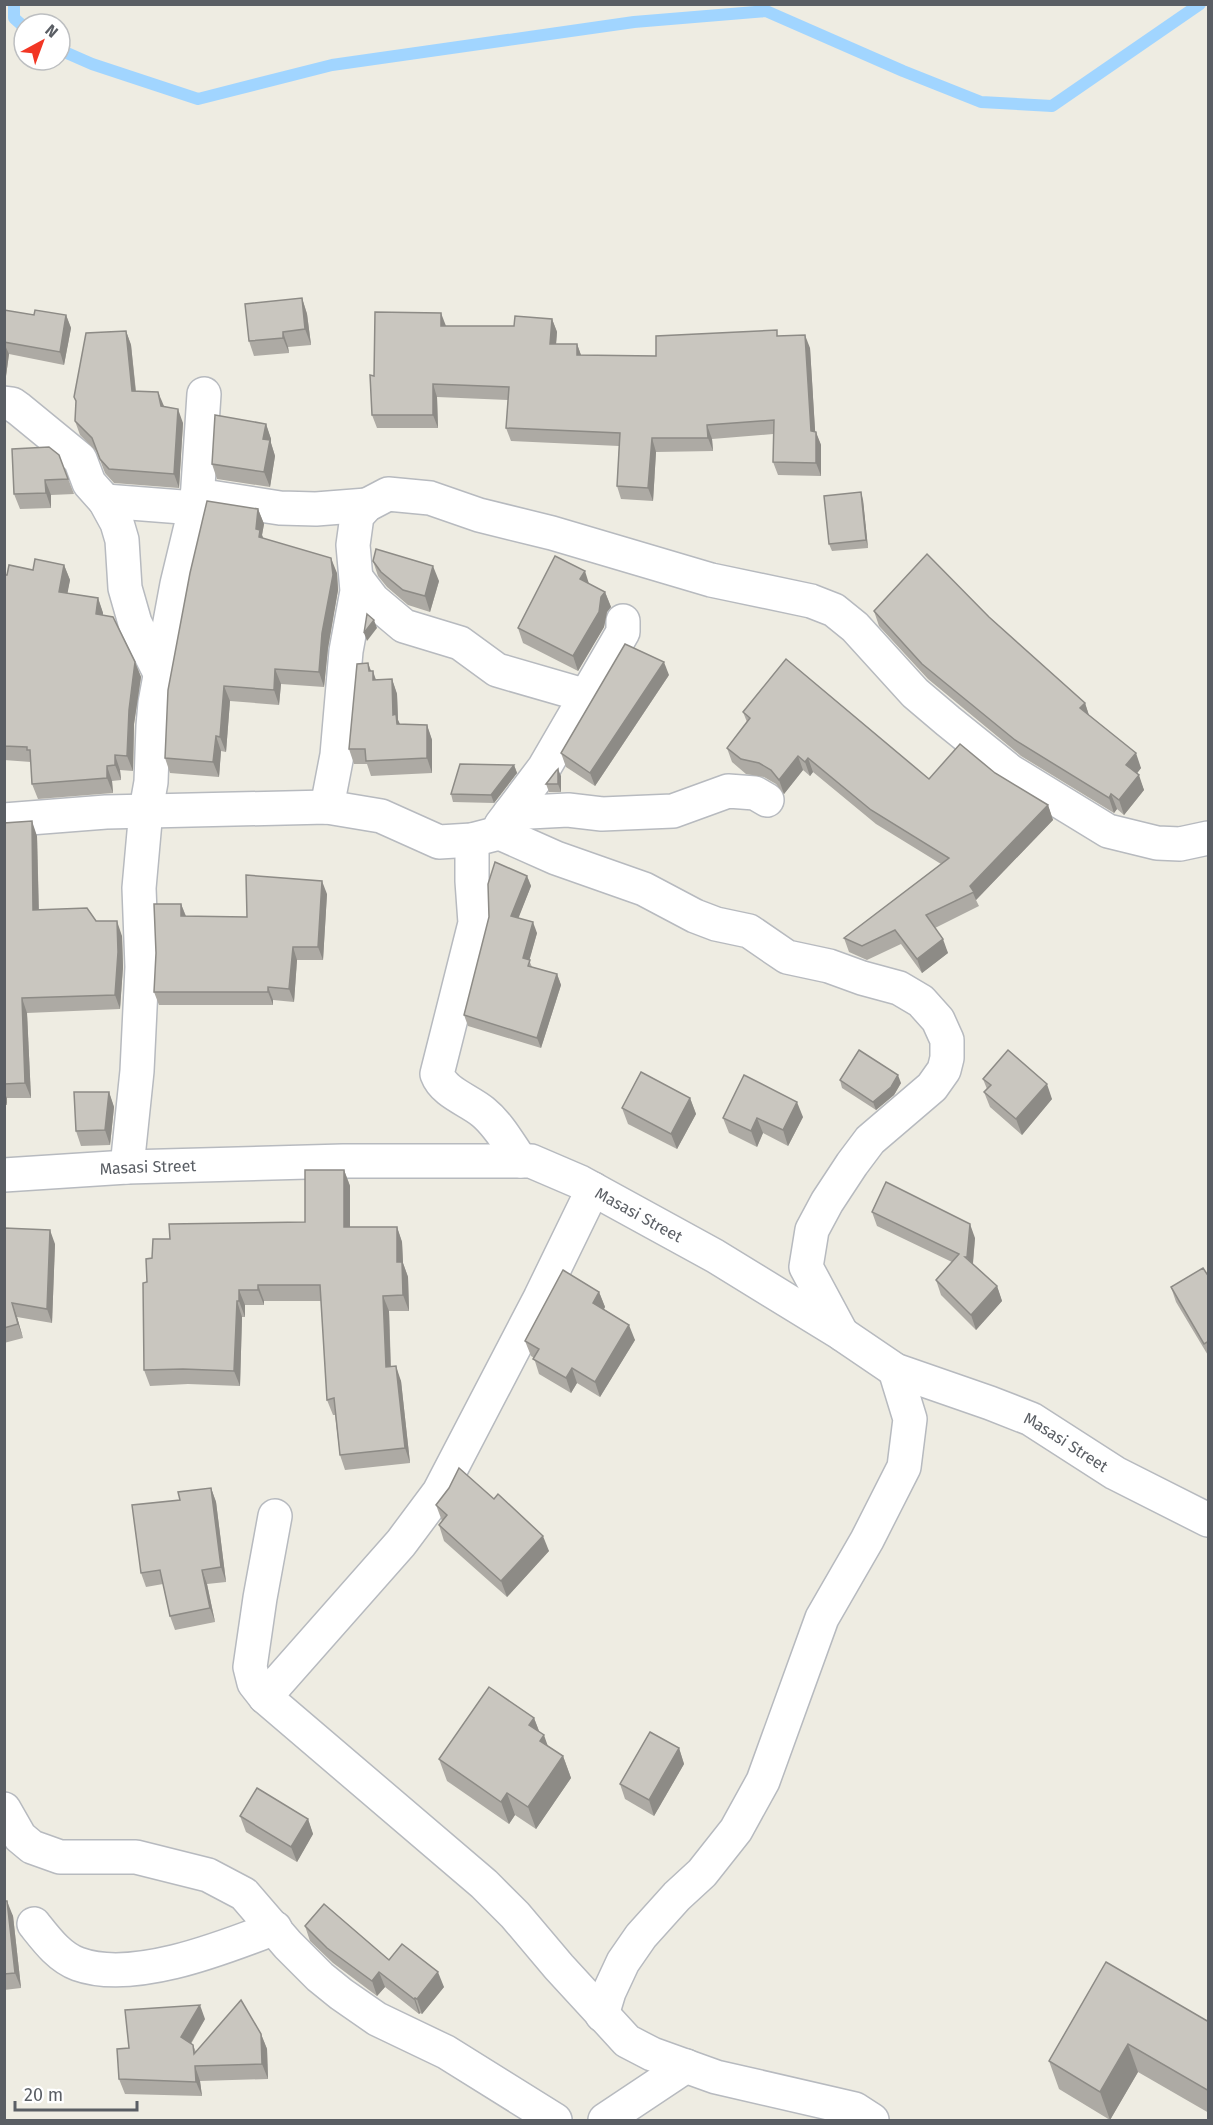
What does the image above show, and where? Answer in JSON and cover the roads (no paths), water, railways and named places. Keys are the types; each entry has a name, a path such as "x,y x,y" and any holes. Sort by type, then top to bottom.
{"street":[{"path":"127,1167 137,1071 142,967 139,888 146,810 151,782 155,703 177,584 196,501 204,394"},
{"path":"4,403 12,404 19,409 80,459 89,483 105,501 117,524 122,540 125,588 135,623 161,675"},
{"path":"327,807 337,755 346,651 357,591 353,545 355,525 357,516 367,505 388,494 430,498 479,515 552,533 711,580 783,595 834,610 855,627 915,693 1010,771 1108,831 1157,843 1180,844 1209,838"},
{"path":"105,501 196,501 316,509 367,505"},
{"path":"357,579 374,600 404,626 460,643 497,670 587,696"},
{"path":"521,1161 498,1128 484,1113 454,1093 442,1083 437,1074 475,923 472,881 492,829 544,768 623,632 623,621"},
{"path":"4,820 146,810 327,807 381,816 439,842 568,810 602,814 674,811 728,791 755,794 767,800"},
{"path":"492,829 556,858 627,882 694,916 716,924 749,931 787,957 829,966 899,988 921,1001 938,1020 947,1040 944,1070 932,1088 870,1140 827,1202 812,1230 806,1267 842,1334"},
{"name":"Masasi Street","path":"4,1176 127,1167 331,1162 531,1161 593,1189 715,1256 842,1334 895,1370 1030,1419 1114,1473 1209,1520"},
{"path":"266,1697 401,1543 439,1492 540,1298 593,1189"},
{"path":"602,2015 609,1992 623,1962 641,1936 677,1896 702,1873 736,1830 763,1781 822,1618 867,1540 904,1467 910,1419 895,1370"},
{"path":"275,1516 250,1667 254,1683 266,1697 484,1884 515,1915 627,2041 652,2054 716,2077 855,2109 872,2121"},
{"path":"4,1809 20,1837 32,1847 60,1857 136,1857 208,1875 244,1894 312,1969 341,1994 377,2019 454,2057 555,2121"},
{"path":"34,1924 49,1943 76,1964 101,1970 123,1970 188,1958 275,1928"},
{"path":"604,2121 686,2066"}],"waterway":[{"path":"14,4 14,12"},
{"path":"72,55 198,99 332,65 634,22 766,11 903,71 981,102 1052,106 1200,4"}]}
